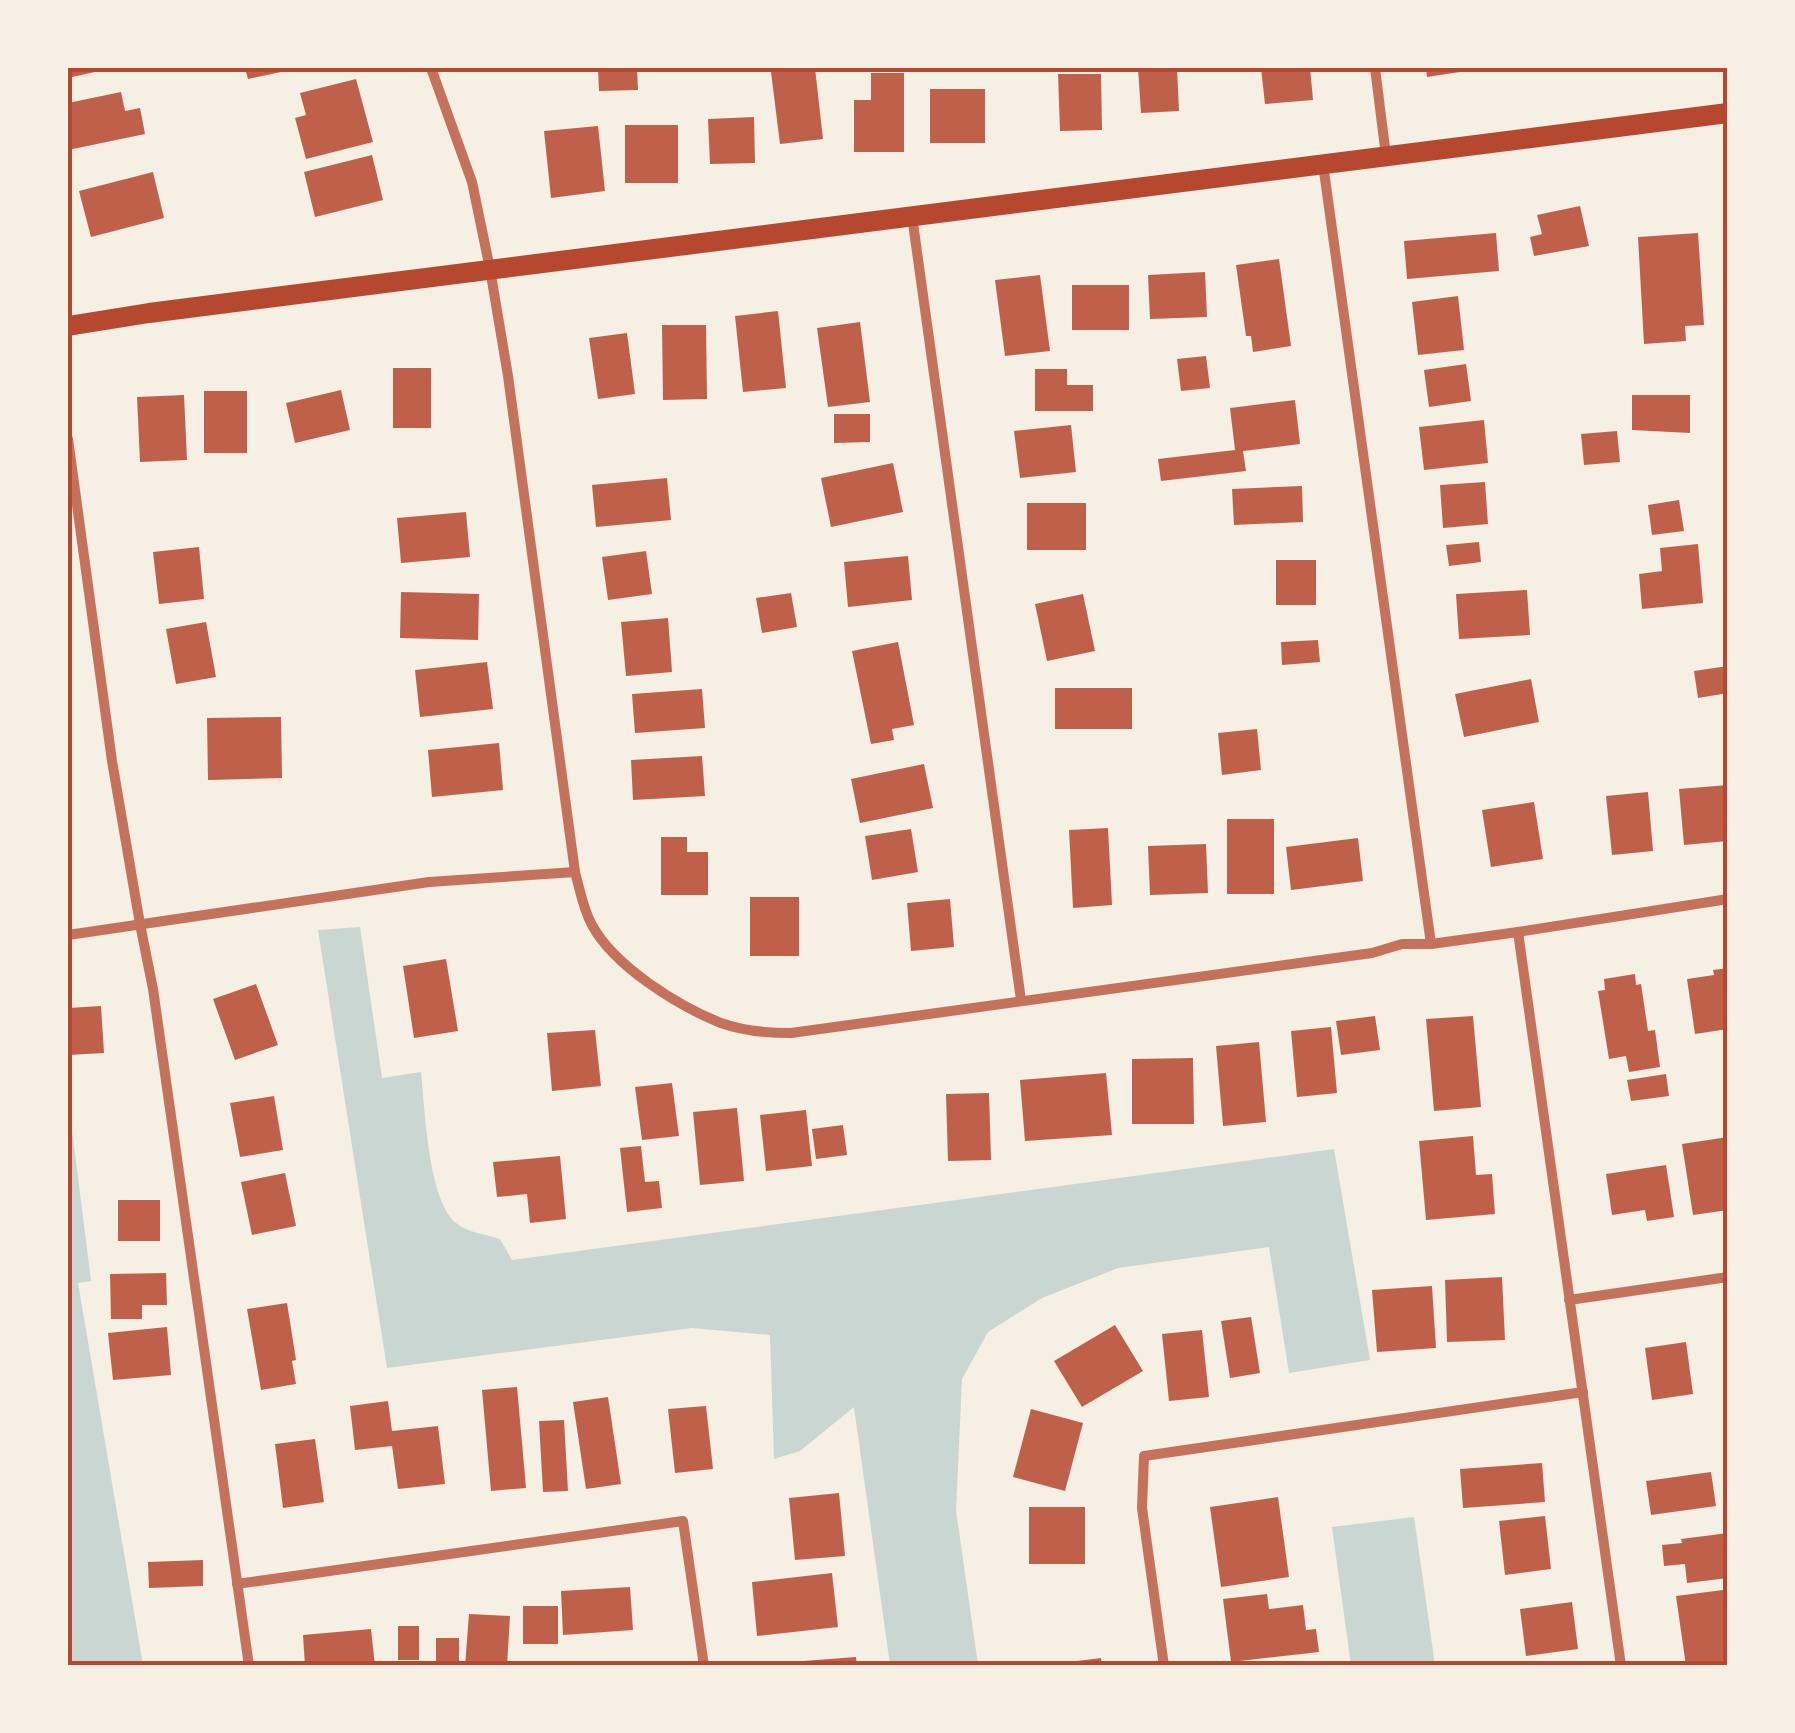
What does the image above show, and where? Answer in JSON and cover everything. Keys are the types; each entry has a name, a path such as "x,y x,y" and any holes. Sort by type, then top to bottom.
{"main road":[{"path":"68,326 490,269 1728,114"}],"street":[{"path":"431,68 472,182 490,269 576,872 590,923 604,944 677,1002 723,1024 766,1033 791,1033 1372,953 1402,944 1518,932 1728,899"},
{"path":"1375,68 1386,156"},
{"path":"1322,163 1431,944"},
{"path":"912,216 1021,1000"},
{"path":"68,439 112,761 154,989 248,1666"},
{"path":"68,934 429,882 576,872"},
{"path":"1518,932 1621,1666"},
{"path":"1569,1300 1728,1278"},
{"path":"1164,1666 1142,1508 1144,1456 1582,1392"},
{"path":"237,1584 683,1521 704,1666"}],"shaded area":[{"path":"360,927 382,1078 421,1072 439,1195 456,1223 500,1239 512,1260 1334,1149 1370,1360 1289,1373 1269,1247 1118,1268 1042,1298 988,1332 962,1379 956,1510 978,1665 890,1665 854,1407 800,1451 774,1459 770,1335 692,1328 387,1368 318,930"},
{"path":"68,1098 91,1281 78,1283 143,1665 68,1665"},
{"path":"1414,1517 1435,1665 1351,1665 1332,1527"}],"building":[{"path":"68,68 108,68 108,69 68,78"},
{"path":"245,68 294,68 295,69 248,79"},
{"path":"598,68 637,68 638,90 599,91"},
{"path":"815,68 823,139 780,144 771,72"},
{"path":"1138,68 1177,68 1179,111 1141,113"},
{"path":"1261,68 1310,68 1313,100 1265,104"},
{"path":"1426,68 1473,68 1473,70 1427,77"},
{"path":"871,73 904,73 904,152 854,152 854,100 871,100"},
{"path":"1058,74 1101,74 1102,130 1060,131"},
{"path":"356,79 373,142 306,159 295,118 306,115 300,93"},
{"path":"930,89 985,89 985,143 930,143"},
{"path":"121,92 125,111 140,108 145,134 68,150 68,103"},
{"path":"754,117 755,163 710,164 708,119"},
{"path":"625,125 678,125 678,183 625,183"},
{"path":"598,126 605,191 551,198 544,131"},
{"path":"372,155 383,200 315,217 304,172"},
{"path":"153,172 164,218 91,237 79,191"},
{"path":"1580,206 1589,246 1534,256 1530,237 1542,234 1537,215"},
{"path":"1496,233 1499,271 1407,279 1404,241"},
{"path":"1698,233 1704,325 1685,326 1686,341 1644,344 1638,237"},
{"path":"1279,259 1291,346 1253,352 1251,336 1246,336 1236,265"},
{"path":"1205,272 1207,317 1150,319 1148,275"},
{"path":"1040,275 1050,351 1005,356 995,280"},
{"path":"1072,285 1129,285 1129,330 1072,330"},
{"path":"1458,296 1464,350 1418,355 1412,302"},
{"path":"778,311 786,388 743,392 735,316"},
{"path":"860,322 870,402 828,407 817,328"},
{"path":"662,325 706,325 707,399 663,400"},
{"path":"627,333 635,394 598,399 589,338"},
{"path":"1206,356 1210,388 1181,391 1177,359"},
{"path":"1466,364 1471,401 1429,407 1424,370"},
{"path":"393,368 431,368 431,428 393,428"},
{"path":"1035,369 1067,369 1067,385 1093,385 1093,411 1035,411"},
{"path":"341,390 350,430 295,443 286,403"},
{"path":"204,391 247,391 247,453 204,453"},
{"path":"184,395 187,460 140,462 137,397"},
{"path":"1632,395 1690,395 1690,433 1632,430"},
{"path":"1295,400 1300,444 1243,451 1246,471 1161,481 1158,459 1235,450 1230,408"},
{"path":"834,414 870,414 870,442 834,443"},
{"path":"1484,420 1488,463 1424,470 1419,427"},
{"path":"1071,425 1076,472 1020,478 1014,431"},
{"path":"1617,431 1620,462 1584,465 1581,434"},
{"path":"893,463 903,512 831,527 821,478"},
{"path":"667,478 671,520 596,527 592,485"},
{"path":"1485,482 1488,524 1443,528 1440,485"},
{"path":"1302,486 1303,522 1234,525 1232,489"},
{"path":"1679,500 1684,531 1652,535 1648,505"},
{"path":"1027,503 1086,503 1086,550 1027,550"},
{"path":"466,512 470,557 401,563 397,518"},
{"path":"1479,542 1481,562 1449,566 1446,545"},
{"path":"1698,544 1703,603 1642,609 1639,574 1662,571 1660,548"},
{"path":"199,547 204,599 159,604 153,552"},
{"path":"646,551 652,594 608,600 602,557"},
{"path":"908,556 912,600 848,607 844,562"},
{"path":"1276,560 1316,560 1316,605 1276,605"},
{"path":"1527,590 1530,635 1459,639 1456,594"},
{"path":"401,592 479,594 478,640 400,638"},
{"path":"791,593 797,627 762,633 756,598"},
{"path":"1083,594 1095,651 1047,661 1035,604"},
{"path":"668,618 672,672 626,676 621,622"},
{"path":"206,622 216,677 176,684 166,629"},
{"path":"1318,640 1320,662 1282,665 1281,642"},
{"path":"898,642 914,725 892,729 894,740 871,744 852,651"},
{"path":"487,662 493,709 420,717 415,670"},
{"path":"1728,666 1728,693 1698,698 1694,671"},
{"path":"1531,679 1539,722 1464,737 1455,694"},
{"path":"1055,688 1132,688 1132,729 1055,729"},
{"path":"702,689 705,728 635,733 632,694"},
{"path":"281,717 282,778 208,780 207,718"},
{"path":"1257,729 1261,770 1222,775 1218,733"},
{"path":"499,743 503,790 432,797 428,750"},
{"path":"702,756 705,796 633,800 631,760"},
{"path":"924,764 933,808 860,823 851,779"},
{"path":"1728,785 1728,841 1684,845 1679,789"},
{"path":"1648,792 1653,851 1612,855 1606,796"},
{"path":"1534,802 1543,859 1491,867 1482,810"},
{"path":"1227,819 1274,819 1274,894 1227,894"},
{"path":"1108,828 1112,905 1073,908 1069,830"},
{"path":"911,829 918,872 872,880 865,836"},
{"path":"661,837 687,837 687,852 708,852 708,895 661,895"},
{"path":"1358,838 1363,881 1291,890 1286,847"},
{"path":"1206,844 1208,893 1150,895 1148,846"},
{"path":"750,897 799,897 799,956 750,956"},
{"path":"950,899 954,947 911,951 907,903"},
{"path":"446,959 458,1031 414,1038 403,966"},
{"path":"1728,968 1728,1029 1695,1034 1687,979 1714,975 1713,970"},
{"path":"1635,974 1636,985 1641,984 1648,1031 1655,1030 1660,1067 1629,1072 1626,1056 1609,1059 1598,991 1605,990 1604,979"},
{"path":"256,984 278,1045 235,1060 213,999"},
{"path":"101,1006 104,1053 68,1055 68,1008"},
{"path":"1375,1016 1380,1050 1341,1055 1336,1021"},
{"path":"1473,1016 1481,1107 1434,1111 1426,1019"},
{"path":"1331,1027 1337,1093 1297,1097 1291,1031"},
{"path":"595,1030 601,1086 552,1091 547,1033"},
{"path":"1259,1042 1266,1122 1223,1126 1216,1046"},
{"path":"1193,1058 1194,1124 1132,1124 1132,1059"},
{"path":"1106,1073 1112,1135 1025,1141 1020,1080"},
{"path":"1666,1074 1669,1096 1631,1101 1627,1080"},
{"path":"672,1083 679,1136 642,1140 635,1087"},
{"path":"989,1093 991,1160 948,1161 946,1094"},
{"path":"274,1096 283,1150 240,1157 230,1103"},
{"path":"737,1108 744,1181 700,1185 693,1112"},
{"path":"806,1110 812,1166 766,1171 760,1115"},
{"path":"843,1125 847,1155 816,1159 812,1129"},
{"path":"1473,1136 1476,1175 1492,1174 1495,1214 1426,1220 1419,1141"},
{"path":"1728,1137 1728,1210 1693,1215 1682,1144"},
{"path":"641,1146 645,1182 659,1181 662,1208 627,1212 620,1148"},
{"path":"560,1156 566,1219 530,1223 527,1194 497,1197 493,1162"},
{"path":"1666,1165 1674,1217 1647,1221 1645,1210 1612,1215 1606,1174"},
{"path":"285,1173 296,1226 252,1235 241,1182"},
{"path":"118,1200 160,1200 160,1241 118,1241"},
{"path":"166,1273 167,1305 142,1305 142,1319 111,1319 110,1274"},
{"path":"1502,1277 1505,1340 1447,1342 1445,1280"},
{"path":"1432,1286 1436,1348 1377,1352 1372,1290"},
{"path":"287,1303 296,1384 261,1390 247,1309"},
{"path":"1251,1317 1260,1373 1230,1378 1221,1321"},
{"path":"1115,1325 1143,1371 1082,1407 1054,1361"},
{"path":"167,1327 171,1375 113,1380 108,1333"},
{"path":"1202,1330 1209,1397 1169,1401 1162,1334"},
{"path":"1686,1342 1693,1394 1652,1400 1645,1348"},
{"path":"517,1387 526,1488 491,1491 482,1390"},
{"path":"608,1397 621,1484 586,1489 573,1402"},
{"path":"388,1401 392,1431 438,1426 445,1484 398,1489 392,1446 355,1450 350,1406"},
{"path":"706,1406 713,1469 675,1473 668,1409"},
{"path":"1031,1409 1083,1423 1065,1491 1013,1477"},
{"path":"564,1420 568,1491 543,1492 539,1421"},
{"path":"315,1439 324,1502 283,1508 275,1444"},
{"path":"1542,1463 1545,1502 1463,1508 1460,1469"},
{"path":"1711,1472 1716,1506 1651,1515 1646,1481"},
{"path":"839,1493 845,1556 795,1560 789,1498"},
{"path":"1278,1497 1289,1577 1221,1587 1210,1507"},
{"path":"1029,1507 1085,1507 1085,1564 1029,1564"},
{"path":"1545,1516 1551,1569 1505,1575 1499,1521"},
{"path":"1728,1533 1728,1578 1687,1583 1685,1564 1664,1566 1662,1545"},
{"path":"203,1560 203,1586 149,1588 148,1562"},
{"path":"832,1573 838,1627 757,1636 752,1582"},
{"path":"630,1587 633,1630 563,1635 561,1591"},
{"path":"1723,1590 1728,1660 1686,1666 1676,1596"},
{"path":"1267,1594 1269,1609 1303,1605 1306,1630 1316,1629 1319,1652 1231,1662 1223,1599"},
{"path":"1572,1602 1578,1649 1526,1656 1520,1609"},
{"path":"523,1606 558,1606 558,1644 523,1644"},
{"path":"469,1614 510,1616 507,1666 465,1666"},
{"path":"398,1626 419,1626 419,1660 398,1660"},
{"path":"371,1629 375,1666 305,1666 303,1635"},
{"path":"436,1638 459,1638 459,1666 436,1666"},
{"path":"856,1657 857,1666 777,1666 777,1663"},
{"path":"1101,1658 1102,1666 1061,1666 1061,1663"}]}
